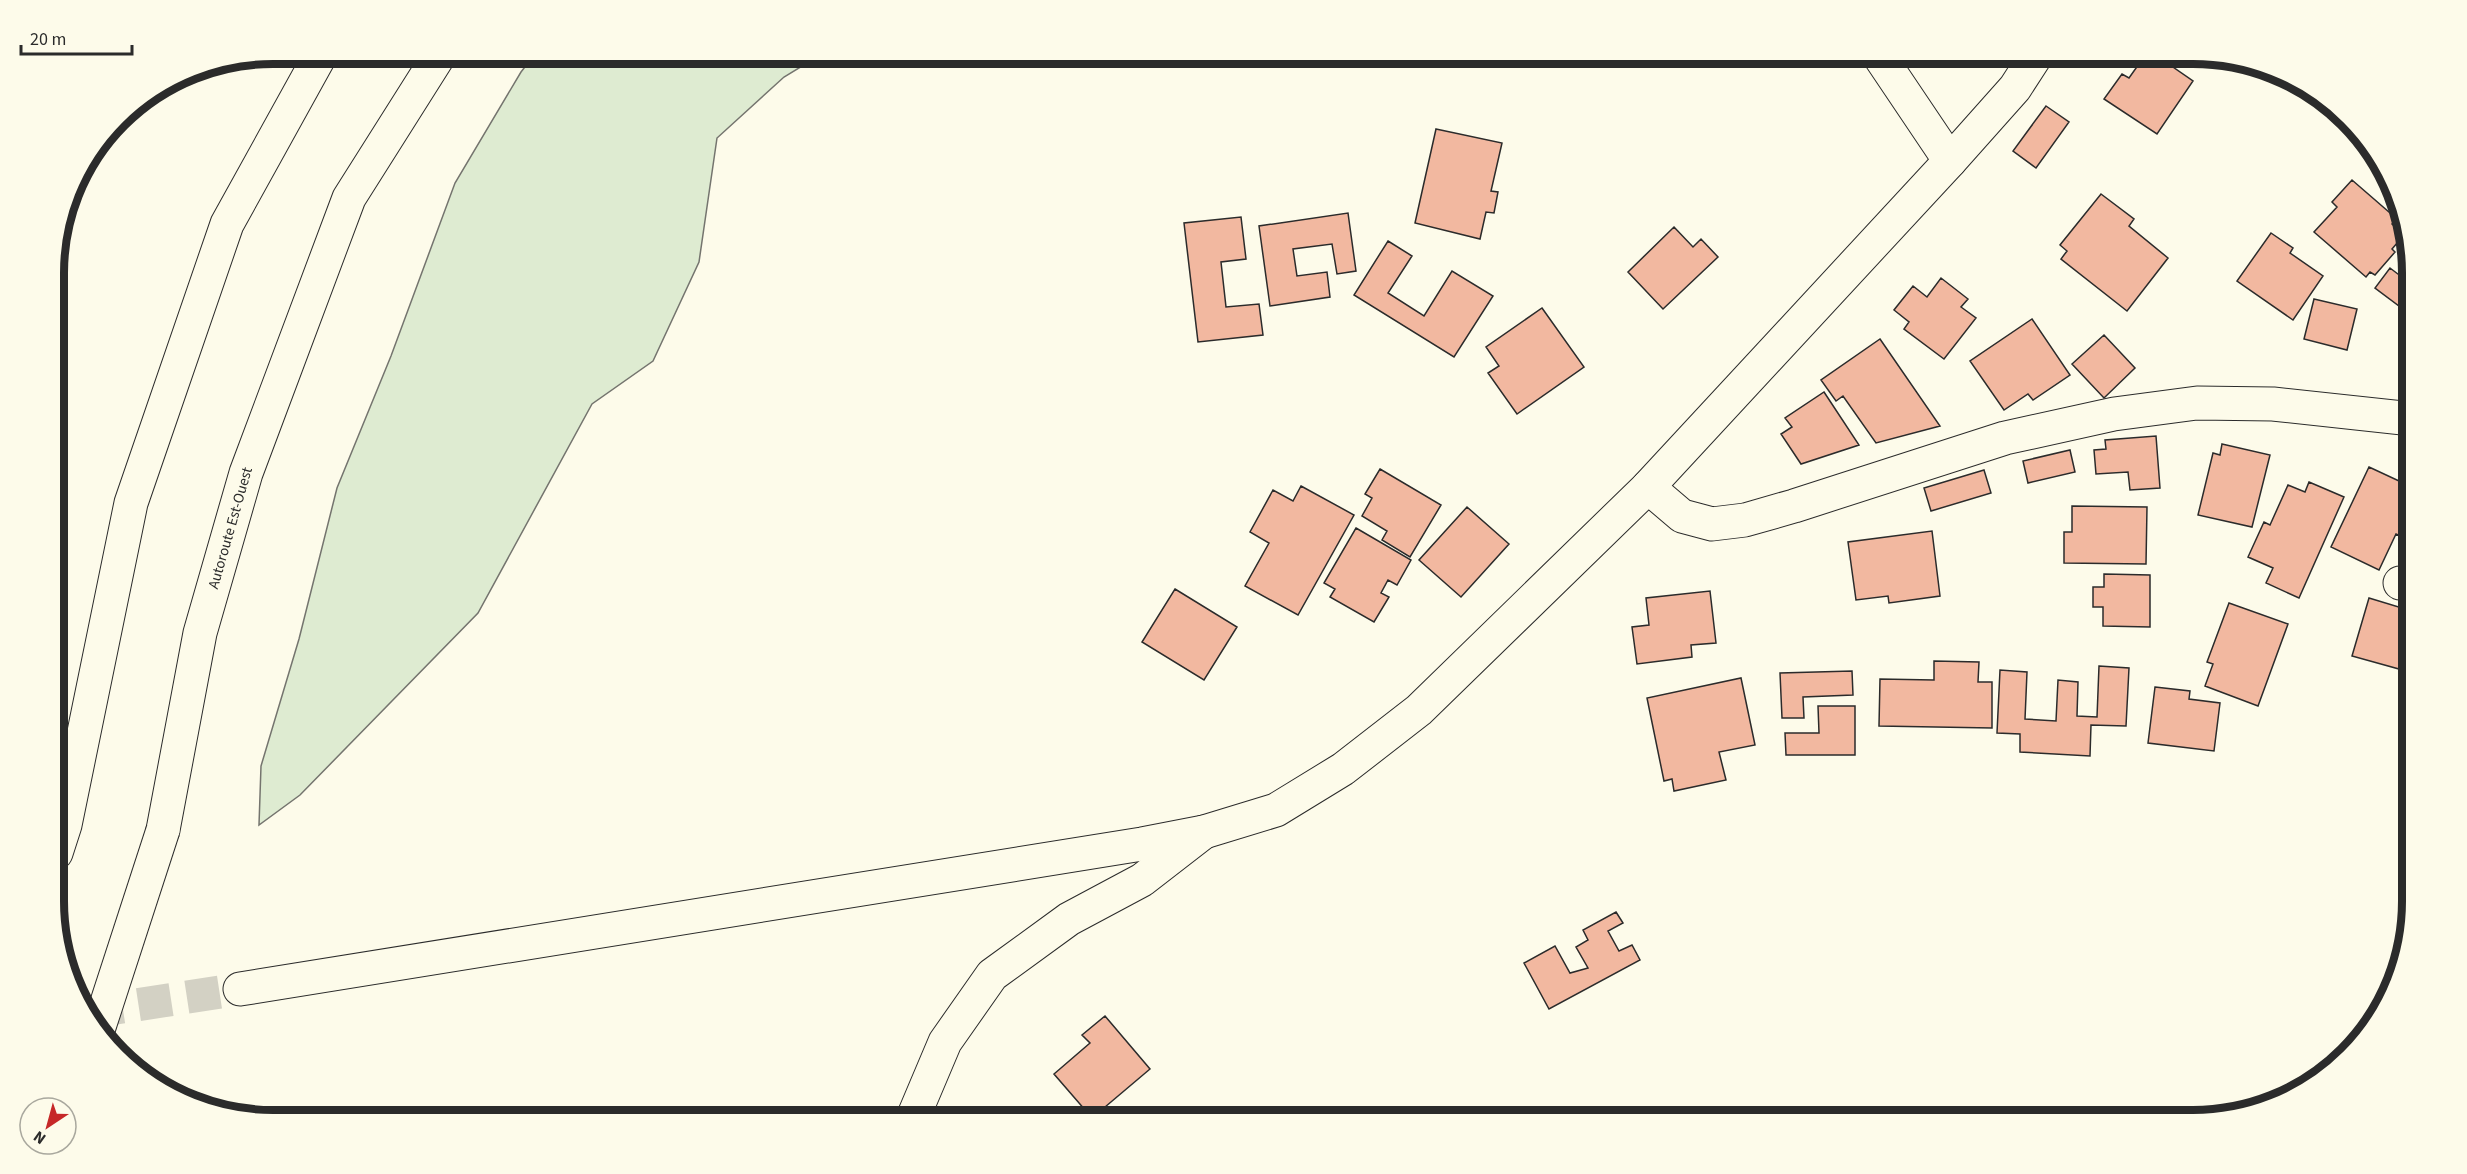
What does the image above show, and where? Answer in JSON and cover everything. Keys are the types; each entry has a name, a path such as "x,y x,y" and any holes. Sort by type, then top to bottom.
{"main road":[{"path":"64,819 131,503 227,224 315,64"},
{"name":"Autoroute Est-Ouest","path":"102,1018 163,830 200,633 246,473 349,198 434,64"},
{"path":"1885,64 1950,161"},
{"path":"240,989 1142,844 1204,832 1276,810 1343,770 1419,710 1648,488 1950,161 2015,88 2031,64"},
{"path":"1648,488 1682,516 1712,524 1745,520 1794,506 2005,438 2114,414 2197,403 2273,404 2402,418"},
{"path":"916,1110 945,1042 992,975 1069,920 1142,880 1204,832"}],"green space":[{"path":"527,64 805,64 784,77 717,138 699,262 653,361 592,404 478,613 300,795 259,825 261,766 299,639 337,488 391,356 455,183"}],"building":[{"path":"2139,64 2168,64 2193,81 2157,134 2104,99 2122,74 2129,78"},
{"path":"2046,106 2069,122 2036,168 2013,151"},
{"path":"1436,129 1502,143 1491,191 1498,192 1494,213 1486,212 1480,239 1415,223"},
{"path":"2352,180 2394,217 2395,221 2392,224 2397,229 2400,240 2392,249 2395,252 2375,275 2370,272 2366,277 2314,232 2337,207 2332,202"},
{"path":"2101,194 2134,219 2129,226 2168,258 2127,311 2061,259 2067,251 2060,245"},
{"path":"1348,213 1356,271 1337,274 1332,244 1293,249 1297,276 1327,272 1330,297 1270,306 1259,226"},
{"path":"1241,217 1246,259 1221,262 1226,307 1259,304 1263,335 1198,342 1184,223"},
{"path":"1674,227 1693,247 1701,239 1718,257 1663,309 1628,272"},
{"path":"2271,233 2293,248 2290,253 2323,276 2293,320 2237,281"},
{"path":"1388,241 1412,256 1388,293 1424,316 1452,271 1493,296 1454,357 1354,295"},
{"path":"2390,268 2402,277 2402,308 2375,288"},
{"path":"1941,278 1968,299 1961,307 1976,318 1944,359 1904,329 1909,322 1894,310 1913,286 1927,297"},
{"path":"2314,299 2357,309 2347,350 2304,339"},
{"path":"1542,308 1584,367 1517,414 1488,373 1499,366 1486,347"},
{"path":"2032,319 2070,375 2033,400 2028,394 2004,410 1970,361"},
{"path":"2104,335 2135,368 2104,398 2072,364"},
{"path":"1880,339 1940,426 1876,443 1843,396 1836,401 1821,380"},
{"path":"1824,392 1859,445 1801,464 1781,434 1792,427 1785,418"},
{"path":"2156,436 2160,488 2130,490 2128,472 2096,474 2094,450 2106,449 2105,440"},
{"path":"2222,444 2270,455 2252,527 2198,515 2213,453 2220,455"},
{"path":"2070,450 2075,472 2028,483 2023,461"},
{"path":"2369,467 2402,482 2402,537 2396,534 2379,570 2331,547"},
{"path":"1380,469 1441,505 1410,557 1382,540 1387,531 1362,516 1372,498 1365,494"},
{"path":"1984,470 1991,493 1931,511 1924,488"},
{"path":"2309,482 2344,497 2299,598 2266,583 2273,568 2248,557 2264,522 2270,525 2288,485 2305,492"},
{"path":"1301,486 1354,515 1298,615 1245,586 1269,543 1250,532 1273,490 1293,501"},
{"path":"2072,506 2147,507 2146,564 2064,563 2064,532 2072,532"},
{"path":"1467,507 1509,544 1461,597 1419,560"},
{"path":"1356,528 1411,560 1397,585 1388,580 1381,593 1389,597 1374,622 1330,597 1335,589 1324,583"},
{"path":"1932,531 1940,596 1889,603 1888,596 1856,600 1848,542"},
{"path":"2104,574 2150,575 2150,627 2103,626 2103,607 2093,607 2093,587 2104,587"},
{"path":"1175,589 1237,627 1204,680 1142,642"},
{"path":"1710,591 1716,643 1691,645 1692,657 1637,664 1632,627 1649,625 1646,598"},
{"path":"2369,598 2402,608 2402,659 2399,669 2352,656"},
{"path":"2229,603 2288,624 2258,706 2205,686 2213,664 2207,662"},
{"path":"1934,661 1979,662 1978,682 1992,682 1992,728 1879,726 1880,679 1934,680"},
{"path":"2099,666 2129,668 2126,726 2091,725 2090,756 2020,752 2020,734 1997,733 2000,670 2027,672 2025,719 2056,721 2058,680 2078,682 2077,716 2097,717"},
{"path":"1852,671 1853,695 1803,697 1804,718 1782,718 1780,673"},
{"path":"1741,678 1755,745 1719,752 1726,780 1674,791 1672,779 1664,781 1647,698"},
{"path":"2155,687 2190,691 2189,699 2220,703 2214,751 2148,743"},
{"path":"1818,706 1855,706 1855,755 1786,755 1785,733 1819,733"},
{"path":"1616,912 1623,923 1608,931 1619,951 1632,945 1640,960 1549,1009 1524,963 1555,946 1570,973 1588,968 1576,947 1588,940 1583,930"},
{"path":"1105,1016 1150,1069 1102,1110 1085,1110 1054,1074 1090,1043 1082,1035"}],"tunnel":[{"path":"97,1011 240,989"}]}
